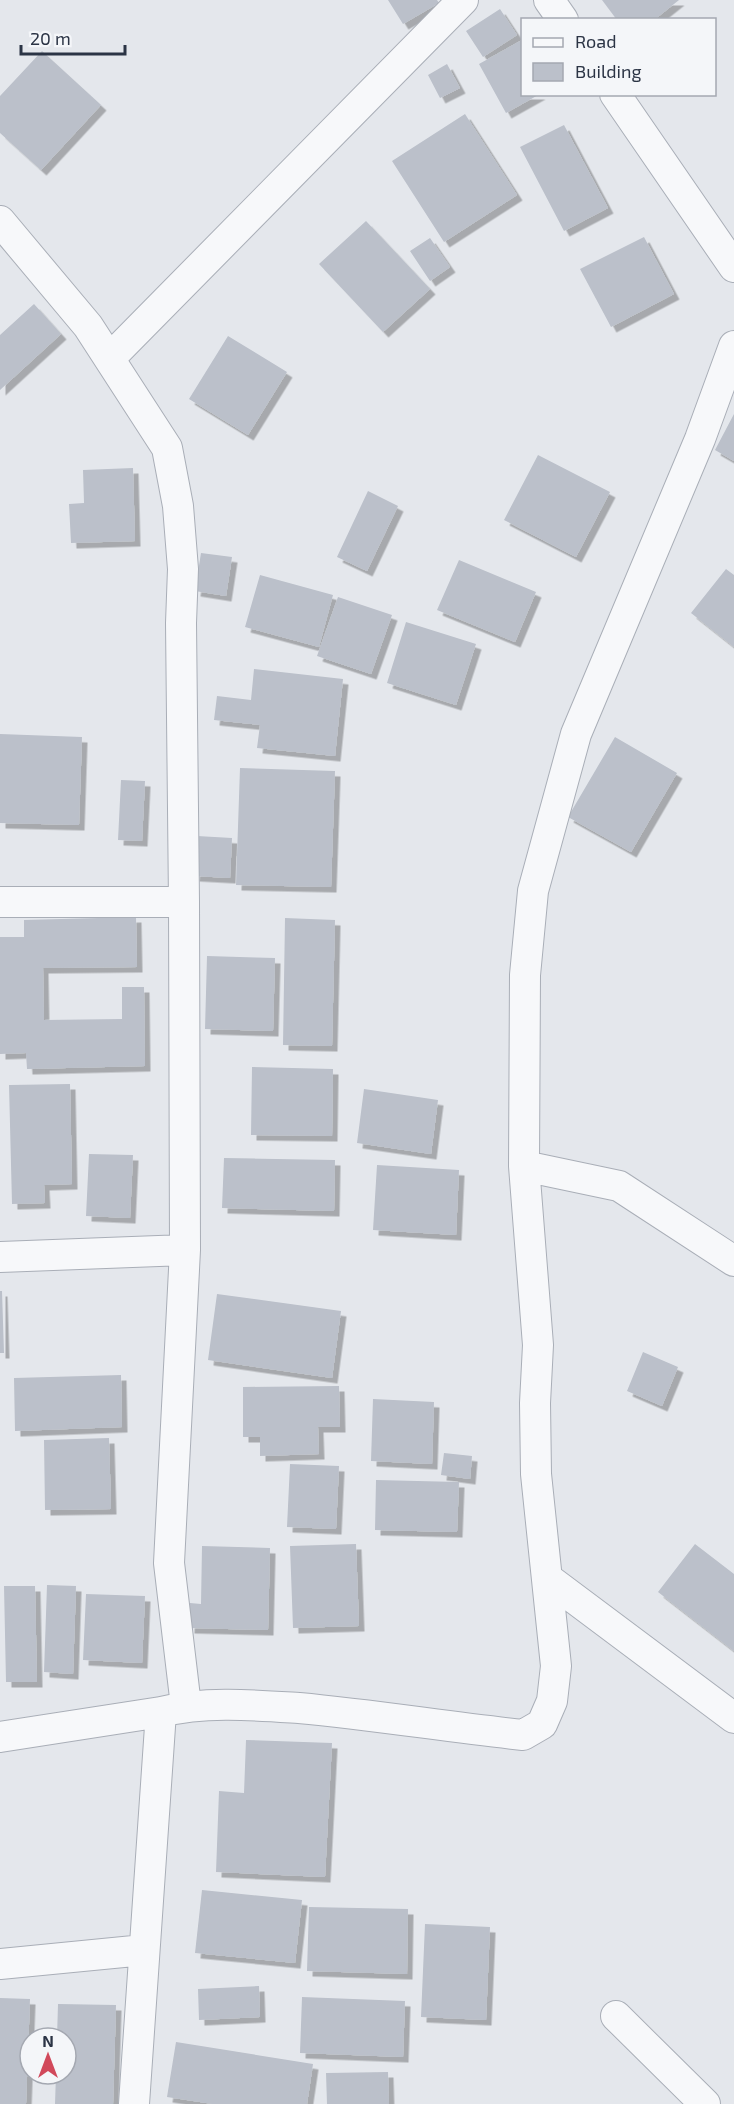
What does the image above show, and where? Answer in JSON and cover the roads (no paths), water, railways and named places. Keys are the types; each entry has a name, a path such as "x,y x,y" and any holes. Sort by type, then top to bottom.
{"street":[{"path":"110,358 463,0"},
{"path":"549,0 562,18"},
{"path":"616,96 734,267"},
{"path":"0,221 88,326 167,448 178,506 183,569 181,623 185,1250 169,1563 174,1709 144,1950 134,2104"},
{"path":"0,1737 174,1709 266,1706 343,1712 523,1735 542,1724 552,1701 556,1666 536,1474 535,1403 538,1345 524,1166 525,975 533,891 576,734 700,439 734,346"},
{"path":"0,902 184,902"},
{"path":"524,1166 619,1186 734,1261"},
{"path":"0,1257 185,1250"},
{"path":"547,1578 734,1718"},
{"path":"0,1964 144,1950"},
{"path":"616,2016 705,2104"}]}
